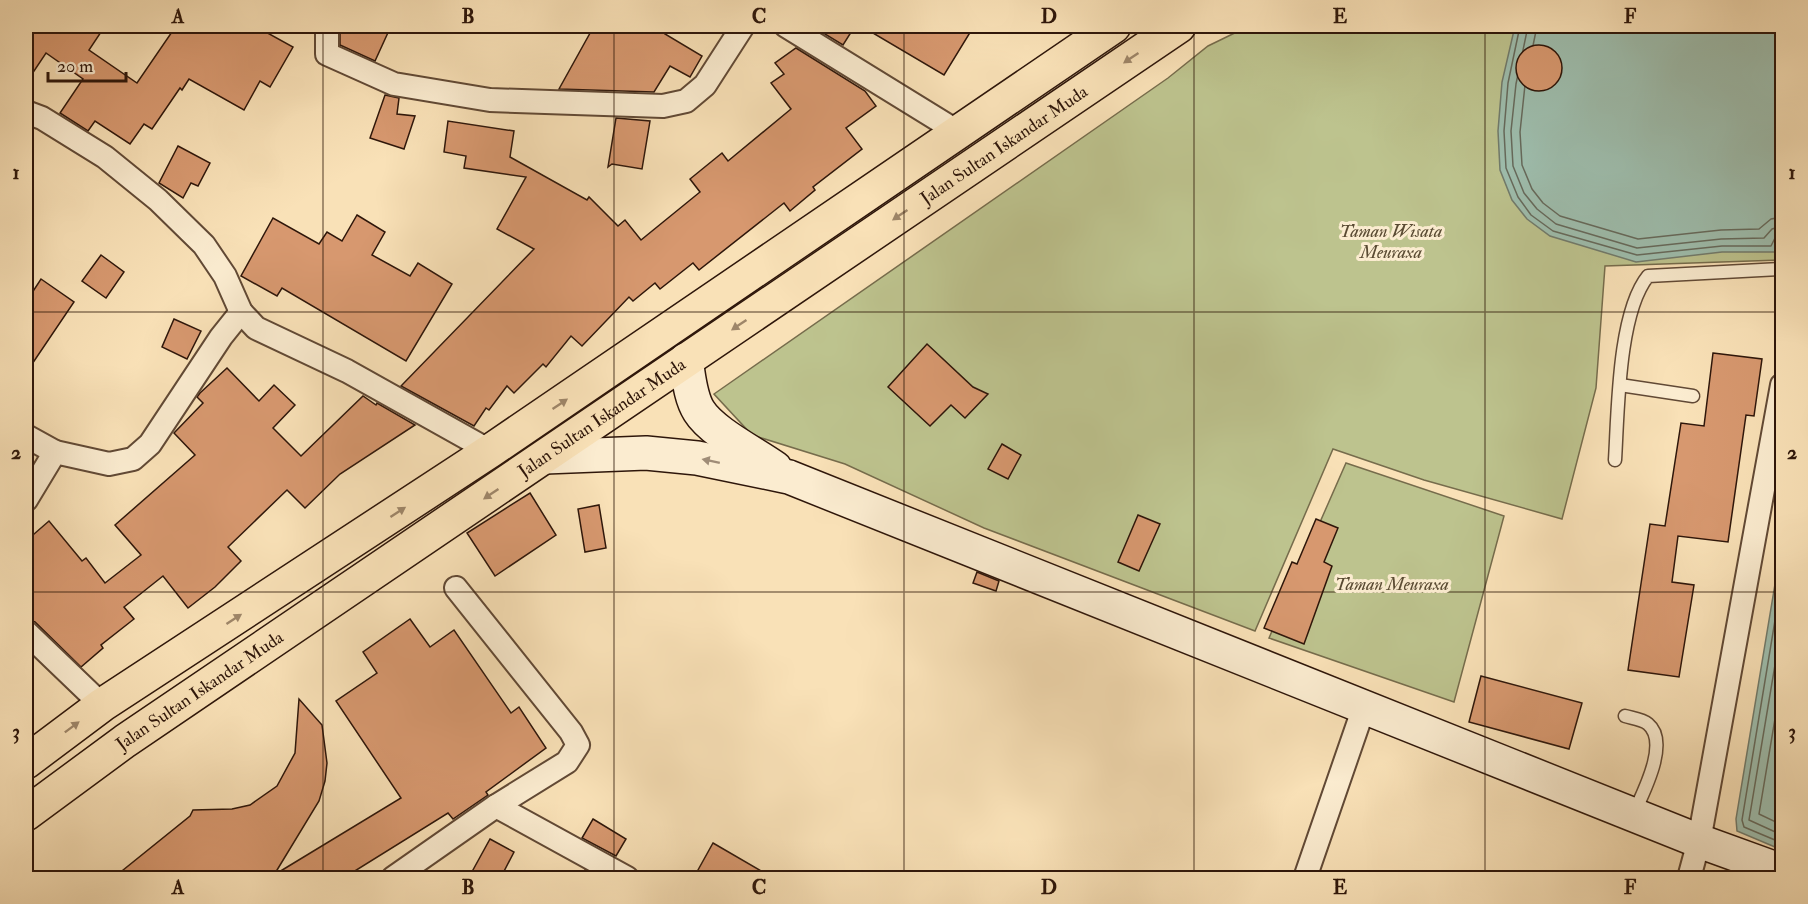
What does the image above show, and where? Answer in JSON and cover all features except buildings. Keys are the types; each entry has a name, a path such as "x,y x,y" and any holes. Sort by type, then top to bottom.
{"highway":[{"name":"Jalan Sultan Iskandar Muda","path":"26,762 102,705 490,451 1114,26"},
{"name":"Jalan Sultan Iskandar Muda","path":"26,814 125,741 1179,26"}],"street":[{"path":"327,26 327,54 394,84 490,100 626,106 663,106 687,101 705,85 743,26"},
{"path":"786,26 958,132"},
{"path":"26,112 42,118 105,157 158,200 204,245 230,286 241,312 256,328 347,371 490,451"},
{"path":"26,436 55,452 110,464 133,459 150,444 220,337 241,312"},
{"path":"686,360 692,391 700,413 721,431 789,477"},
{"path":"1689,879 1705,842 1782,385"},
{"path":"26,500 55,452"},
{"path":"545,457 646,453 698,459 789,477 1633,814 1782,871"},
{"path":"393,879 496,806 567,762 578,745 571,732 456,588"},
{"path":"26,632 102,705"},
{"path":"1305,879 1364,707"},
{"path":"496,806 627,879"}],"lane":[{"path":"1615,460 1622,354 1640,286 1648,276 1782,269"},
{"path":"1620,385 1693,396"},
{"path":"1625,716 1647,723 1654,733 1657,746 1650,778 1633,814"}],"green space":[{"name":"Taman Wisata Meuraxa","path":"1249,26 1782,26 1782,260 1605,266 1596,388 1562,519 1424,480 1333,449 1255,631 984,528 845,464 752,435 714,394 1168,78 1208,46"},
{"name":"Taman Meuraxa","path":"1346,463 1504,516 1454,702 1269,638"}],"water":[{"path":"1515,26 1782,26 1782,217 1778,252 1722,252 1636,262 1550,236 1527,219 1512,200 1500,170 1498,131 1502,82"},
{"path":"1782,542 1782,850 1737,831 1736,819"}]}
